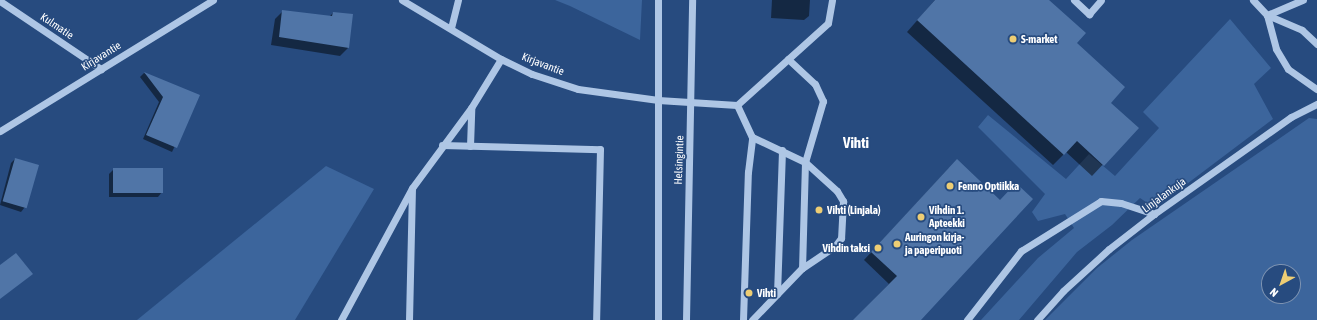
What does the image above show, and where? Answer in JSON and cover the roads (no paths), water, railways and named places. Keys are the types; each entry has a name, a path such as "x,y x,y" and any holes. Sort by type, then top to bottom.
{"street":[{"name":"Kulmatie","path":"0,0 101,69"},
{"name":"Kirjavantie","path":"0,131 212,0"},
{"name":"Kirjavantie","path":"402,0 451,28 501,60 532,74 578,89 658,100 737,105"},
{"path":"451,28 458,0"},
{"name":"Helsingintie","path":"658,0 658,320"},
{"name":"Helsingintie","path":"686,320 692,101 692,0"},
{"path":"743,320 748,172 752,137 737,105 828,23 832,0"},
{"path":"1074,0 1089,14 1102,0"},
{"path":"1253,0 1267,15 1302,30 1317,44"},
{"path":"1267,15 1303,0"},
{"path":"1267,15 1276,49 1288,69 1317,89"},
{"path":"788,59 814,84 823,101 805,162 802,268"},
{"path":"341,320 412,188 442,145 471,108 501,60"},
{"name":"Linjalankuja","path":"1037,320 1063,291 1109,249 1154,214 1291,117 1317,104"},
{"path":"470,146 471,108"},
{"path":"752,137 805,162 837,192 842,202 842,238 835,246 802,268 752,320"},
{"path":"442,145 600,149 596,320"},
{"path":"778,294 782,150"},
{"path":"409,320 412,188"},
{"path":"967,320 1021,251 1101,201 1121,203 1154,214"}],"place":[{"name":"S-market","path":"1013,39"},
{"name":"Fenno Optiikka","path":"950,186"},
{"name":"Vihti (Linjala)","path":"819,210"},
{"name":"Vihdin 1. Apteekki","path":"921,217"},
{"name":"Auringon kirja- ja paperipuoti","path":"897,244"},
{"name":"Vihdin taksi","path":"878,248"},
{"name":"Vihti","path":"749,293"}],"district":[{"name":"Vihti","path":"856,143"}]}
